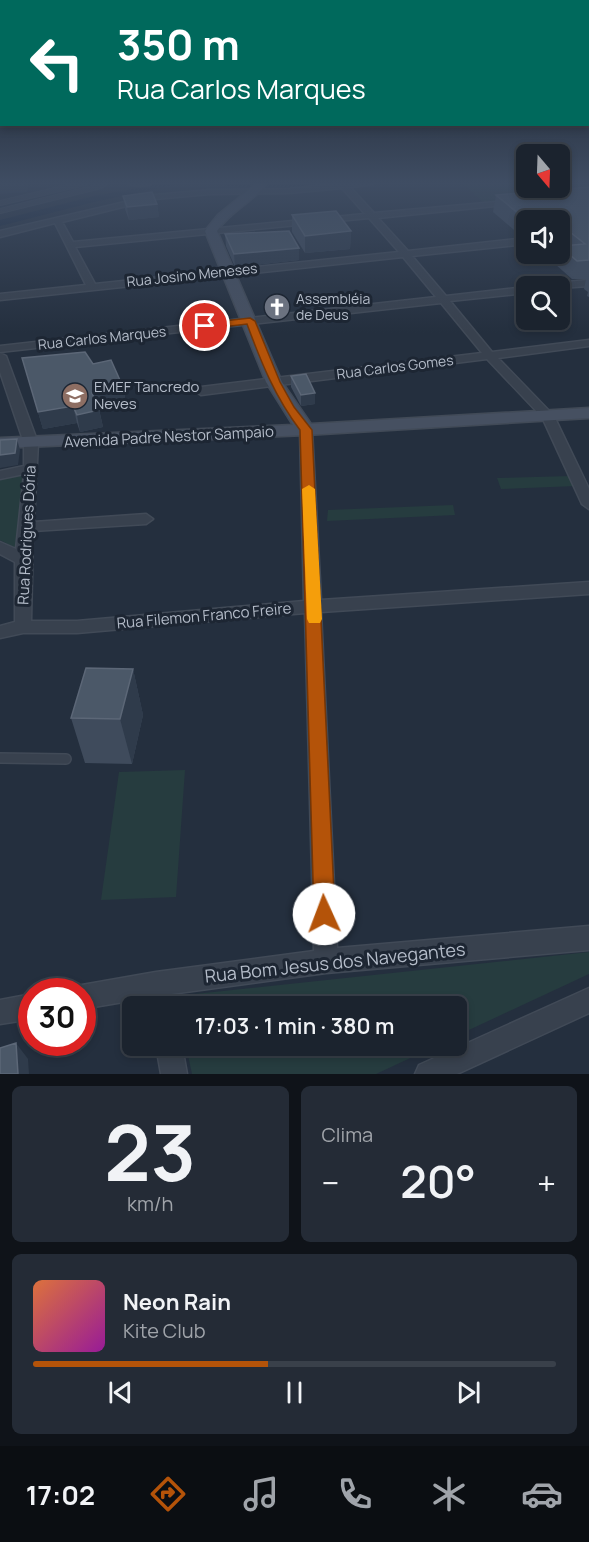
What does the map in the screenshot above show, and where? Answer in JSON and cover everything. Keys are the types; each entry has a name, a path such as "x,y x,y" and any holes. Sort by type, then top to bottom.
{"street":[{"path":"64,233 91,286"},
{"path":"70,244 188,233"},
{"path":"212,233 274,382 289,408 306,430 326,961"},
{"path":"387,233 490,356 548,416 589,504"},
{"name":"Rua Josino Meneses","path":"0,297 404,252 516,242"},
{"path":"570,285 589,283"},
{"name":"Rua Carlos Marques","path":"0,349 516,291"},
{"name":"Rua Carlos Gomes","path":"201,391 589,343"},
{"path":"1,364 32,443"},
{"name":"Avenida Padre Nestor Sampaio","path":"0,443 306,430 589,413"},
{"name":"Rua Rodrigues Dória","path":"23,627 23,560 32,443"},
{"path":"0,476 31,469"},
{"path":"27,527 146,519"},
{"path":"0,547 23,560"},
{"name":"Rua Filemon Franco Freire","path":"0,632 23,627 77,627 314,606 589,588"},
{"name":"Rua Bom Jesus dos Navegantes","path":"96,997 158,995 326,961 589,938"},
{"path":"428,1074 589,1000"},
{"path":"0,1012 18,1009"},
{"path":"171,1056 174,1074"}],"lane":[{"path":"0,758 66,759"}],"green space":[{"path":"24,474 17,549 0,540 0,479"},
{"path":"571,476 576,486 501,489 497,478"},
{"path":"453,505 455,515 327,521 328,510"},
{"path":"185,770 176,897 101,900 119,772"},
{"path":"589,952 589,974 467,1031 467,996 176,996"},
{"path":"188,1056 415,1056 376,1074 192,1074"}],"building":[{"path":"290,233 299,248 234,254 225,234"},
{"path":"303,233 331,233 305,236"},
{"path":"571,233 589,233 589,260 577,261 570,255 570,245 585,244"},
{"path":"85,352 93,364 111,360 123,387 92,393 99,410 77,415 73,406 38,412 22,358"},
{"path":"306,374 315,393 301,395 291,376"},
{"path":"17,439 15,453 0,455 0,440"},
{"path":"86,668 133,669 120,719 71,718"},
{"path":"16,1043 18,1074 0,1074 0,1048"}],"slow traffic":[{"path":"309,489 315,619"}],"place":[{"name":"Assembléia de Deus","path":"277,307"},
{"name":"EMEF Tancredo Neves","path":"75,396"}],"route":[{"path":"205,326 250,321 274,382 289,408 306,430 324,914"}]}
